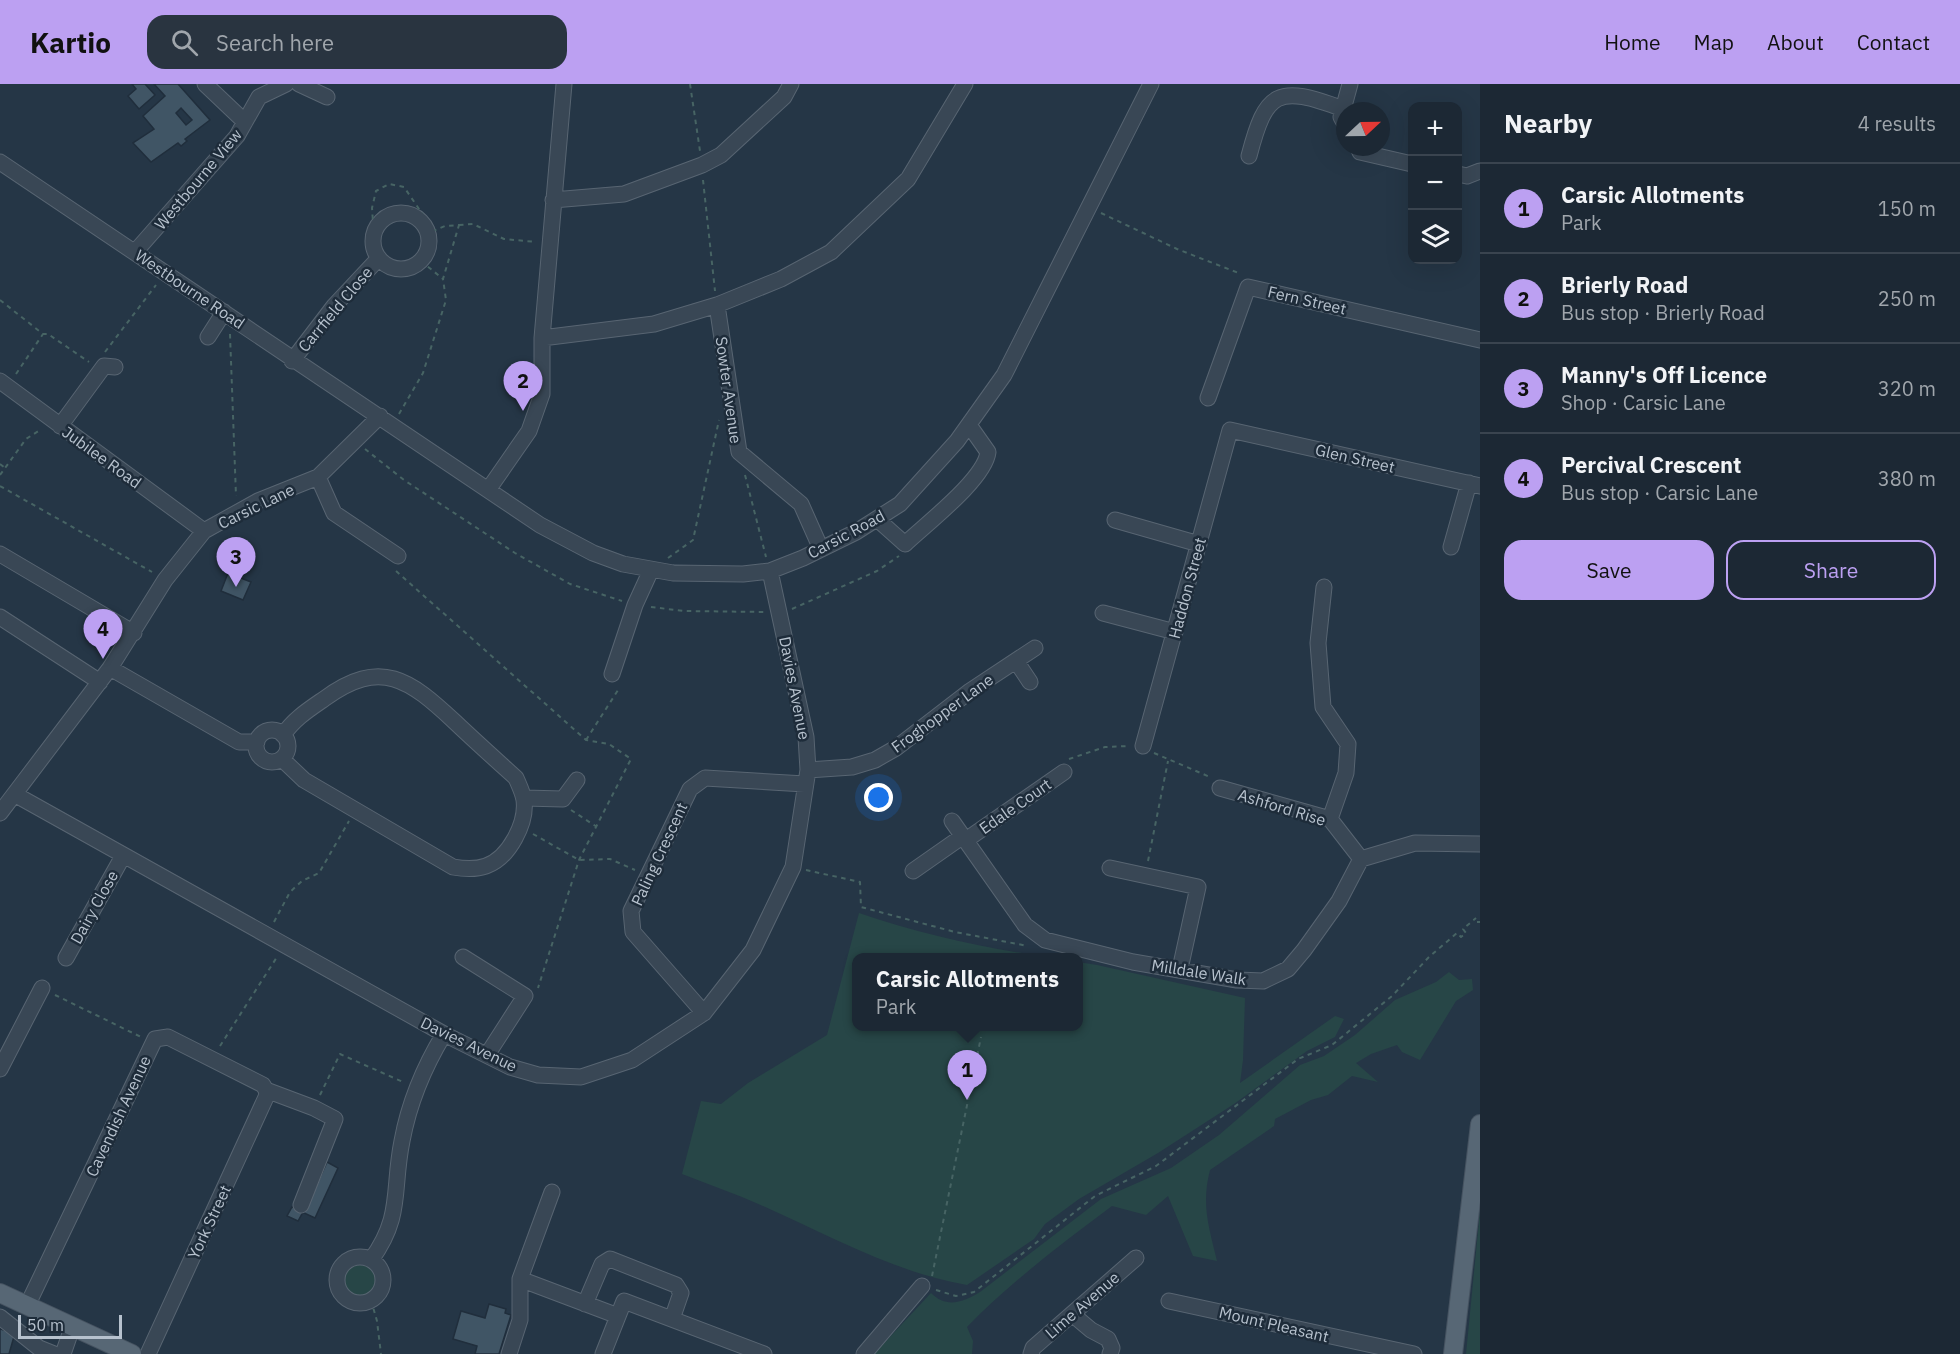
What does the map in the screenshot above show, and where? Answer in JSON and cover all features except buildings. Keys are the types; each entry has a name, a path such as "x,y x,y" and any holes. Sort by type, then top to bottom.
{"main road":[{"path":"1452,1354 1480,1124"},
{"path":"0,1293 132,1354"}],"street":[{"path":"205,84 245,122"},
{"name":"Westbourne View","path":"135,252 237,136 259,97 286,84"},
{"path":"299,84 327,97"},
{"path":"488,490 530,431 542,394 542,338 564,84"},
{"path":"553,200 624,194 702,165 721,155 784,97 791,84"},
{"path":"542,338 654,324 717,305 781,279 831,252 908,179 965,84"},
{"name":"Carsic Road","path":"386,420 540,525 593,553 651,570 722,574 770,571 821,549 878,519 900,504 938,464 969,425 1004,375 1090,208 1150,84"},
{"path":"1347,102 1350,84"},
{"path":"1249,156 1259,117 1269,103 1283,95 1298,94 1320,99 1336,110"},
{"path":"1378,156 1408,163"},
{"name":"Westbourne Road","path":"0,162 227,314 292,361 386,420"},
{"path":"1462,175 1467,176 1480,171"},
{"path":"374,237 383,220 400,214 417,219 430,231 428,248 421,261"},
{"name":"Carrfield Close","path":"374,237 379,258 394,268 413,267 421,261"},
{"name":"Carrfield Close","path":"292,361 334,306 379,258"},
{"name":"Fern Street","path":"1208,398 1248,287 1480,340"},
{"name":"Sowter Avenue","path":"717,305 739,452 801,504 821,549"},
{"path":"208,337 227,314"},
{"path":"56,424 95,371 104,366 115,367"},
{"name":"Jubilee Road","path":"4,384 204,531"},
{"name":"Carsic Lane","path":"0,813 16,795 110,668 134,633 165,580 204,531 237,513 318,477 386,420"},
{"path":"878,519 904,544 965,486 987,461 988,452 969,425"},
{"name":"Glen Street","path":"1230,430 1474,485"},
{"name":"Haddon Street","path":"1143,746 1230,430"},
{"path":"318,477 334,513 398,556"},
{"path":"1451,547 1474,485"},
{"path":"1115,520 1199,544"},
{"path":"0,554 134,633"},
{"path":"612,674 635,605 651,570"},
{"name":"Davies Avenue","path":"16,795 444,1034 510,1067 538,1076 580,1077 632,1060 704,1013 753,950 793,867 806,777 806,737 770,571"},
{"path":"1324,587 1318,643 1323,707 1348,744 1346,772 1330,819"},
{"path":"1103,613 1175,632"},
{"path":"0,617 100,681"},
{"name":"Froghopper Lane","path":"806,777 875,760 896,748 1035,648"},
{"path":"1016,661 1030,682"},
{"path":"110,668 239,742 257,742"},
{"path":"282,759 304,780 453,867 468,870 487,866 501,858 521,827 525,816 524,798 516,778 419,689 398,679 368,676 338,688 293,721 283,735"},
{"path":"267,731 283,735 288,744 282,759 272,762 263,759 257,752 257,742 267,731"},
{"name":"Edale Court","path":"913,871 1064,772"},
{"name":"Paling Crescent","path":"704,1013 633,932 631,911 690,789 705,778 806,777"},
{"path":"524,798 563,799 577,780"},
{"name":"Ashford Rise","path":"1220,789 1330,819 1361,859"},
{"path":"952,821 1025,925 1040,938"},
{"path":"1361,859 1414,843 1480,844"},
{"name":"Dairy Close","path":"66,958 123,856"},
{"name":"Milldale Walk","path":"1040,938 1133,962 1237,980 1263,981 1288,969 1339,901 1361,859"},
{"path":"1110,868 1198,887 1180,969"},
{"path":"463,957 525,996 487,1055"},
{"path":"0,1069 42,988"},
{"path":"371,1260 391,1227 402,1142 417,1089 444,1034"},
{"name":"Cavendish Avenue","path":"27,1306 155,1039 168,1037 263,1085 266,1090 333,1116 335,1124 301,1205"},
{"name":"York Street","path":"148,1354 267,1095 266,1090"},
{"path":"509,1354 519,1320 520,1279 552,1192"},
{"path":"356,1258 371,1260 382,1277 380,1290 370,1300 355,1303 342,1295 337,1280 342,1265 348,1260 356,1258"},
{"name":"Lime Avenue","path":"1031,1354 1033,1348 1136,1258"},
{"path":"585,1304 602,1264 610,1259 676,1285 681,1293 672,1319"},
{"path":"520,1279 618,1316"},
{"path":"864,1354 922,1286"},
{"path":"603,1354 624,1301 764,1354"},
{"name":"Mount Pleasant","path":"1169,1301 1414,1354"},
{"path":"1071,1314 1091,1330 1108,1339 1112,1348 1110,1354"},
{"path":"0,1317 39,1348 54,1354"},
{"path":"63,1354 72,1328"}],"path":[{"path":"690,84 702,165 708,241 717,305"},
{"path":"374,237 372,208 376,191 389,184 404,187 430,231 472,224 504,239 551,243"},
{"path":"1090,208 1177,249 1245,276 1248,287"},
{"path":"386,420 423,373 446,300 443,279 459,225"},
{"path":"421,261 443,279"},
{"path":"0,300 95,371 166,273"},
{"path":"227,314 237,513"},
{"path":"4,384 43,334"},
{"path":"651,570 693,540 718,421 732,408"},
{"path":"0,475 26,439 56,424"},
{"path":"739,452 770,571"},
{"path":"0,464 5,468"},
{"path":"0,486 165,580"},
{"path":"398,556 392,567 586,740 609,744 631,759 579,860 540,984 531,1000 525,996"},
{"path":"586,740 621,688 612,674"},
{"path":"1064,772 1066,760 1083,752 1105,747 1143,746 1168,761 1216,780 1220,789"},
{"path":"1145,875 1168,761"},
{"path":"553,798 597,827"},
{"path":"267,935 290,892 302,881 319,873 356,809"},
{"path":"521,827 579,860 610,859 648,877"},
{"path":"793,867 860,882 861,907 955,932 1030,946 1040,938"},
{"path":"922,1286 956,1296 974,1292 1095,1196 1156,1166 1298,1059 1332,1045 1392,996 1429,957 1457,933 1461,937 1466,933 1463,929 1476,918"},
{"path":"213,1059 247,1000 286,945"},
{"path":"42,988 153,1043"},
{"path":"922,1286 931,1279 981,1037"},
{"path":"314,1108 340,1054 417,1089"},
{"path":"370,1300 377,1321 381,1354"}],"green space":[{"path":"859,913 952,939 1024,953 852,953 852,1031 1083,1031 1083,963 1245,998 1240,1083 1335,1016 1344,1019 1335,1037 1307,1051 1234,1104 1158,1153 1079,1199 1045,1224 1034,1239 967,1285 908,1270 742,1197 682,1174 701,1101 721,1104 748,1083 827,1035"},
{"path":"1449,972 1459,980 1472,979 1473,990 1456,1001 1420,1060 1402,1052 1397,1045 1371,1054 1356,1063 1378,1082 1352,1076 1328,1095 1311,1100 1275,1119 1274,1126 1210,1170 1206,1205 1217,1261 1193,1256 1168,1196 1146,1215 1112,1206 1019,1279 967,1327 973,1341 972,1354 874,1354 931,1293 942,1301 954,1302 967,1299 980,1292 1101,1199 1171,1168 1219,1135 1300,1065 1324,1056 1355,1035 1395,1000 1436,982"},
{"path":"1480,1211 1480,1354 1466,1354"},
{"path":"360,1265 371,1270 376,1281 371,1292 360,1297 349,1292 344,1281 349,1270"}],"place":[{"name":"Brierly Road","path":"523,411"},
{"name":"Manny's Off Licence","path":"236,587"},
{"name":"Percival Crescent","path":"103,659"},
{"name":"Carsic Allotments","path":"967,1100"}]}
